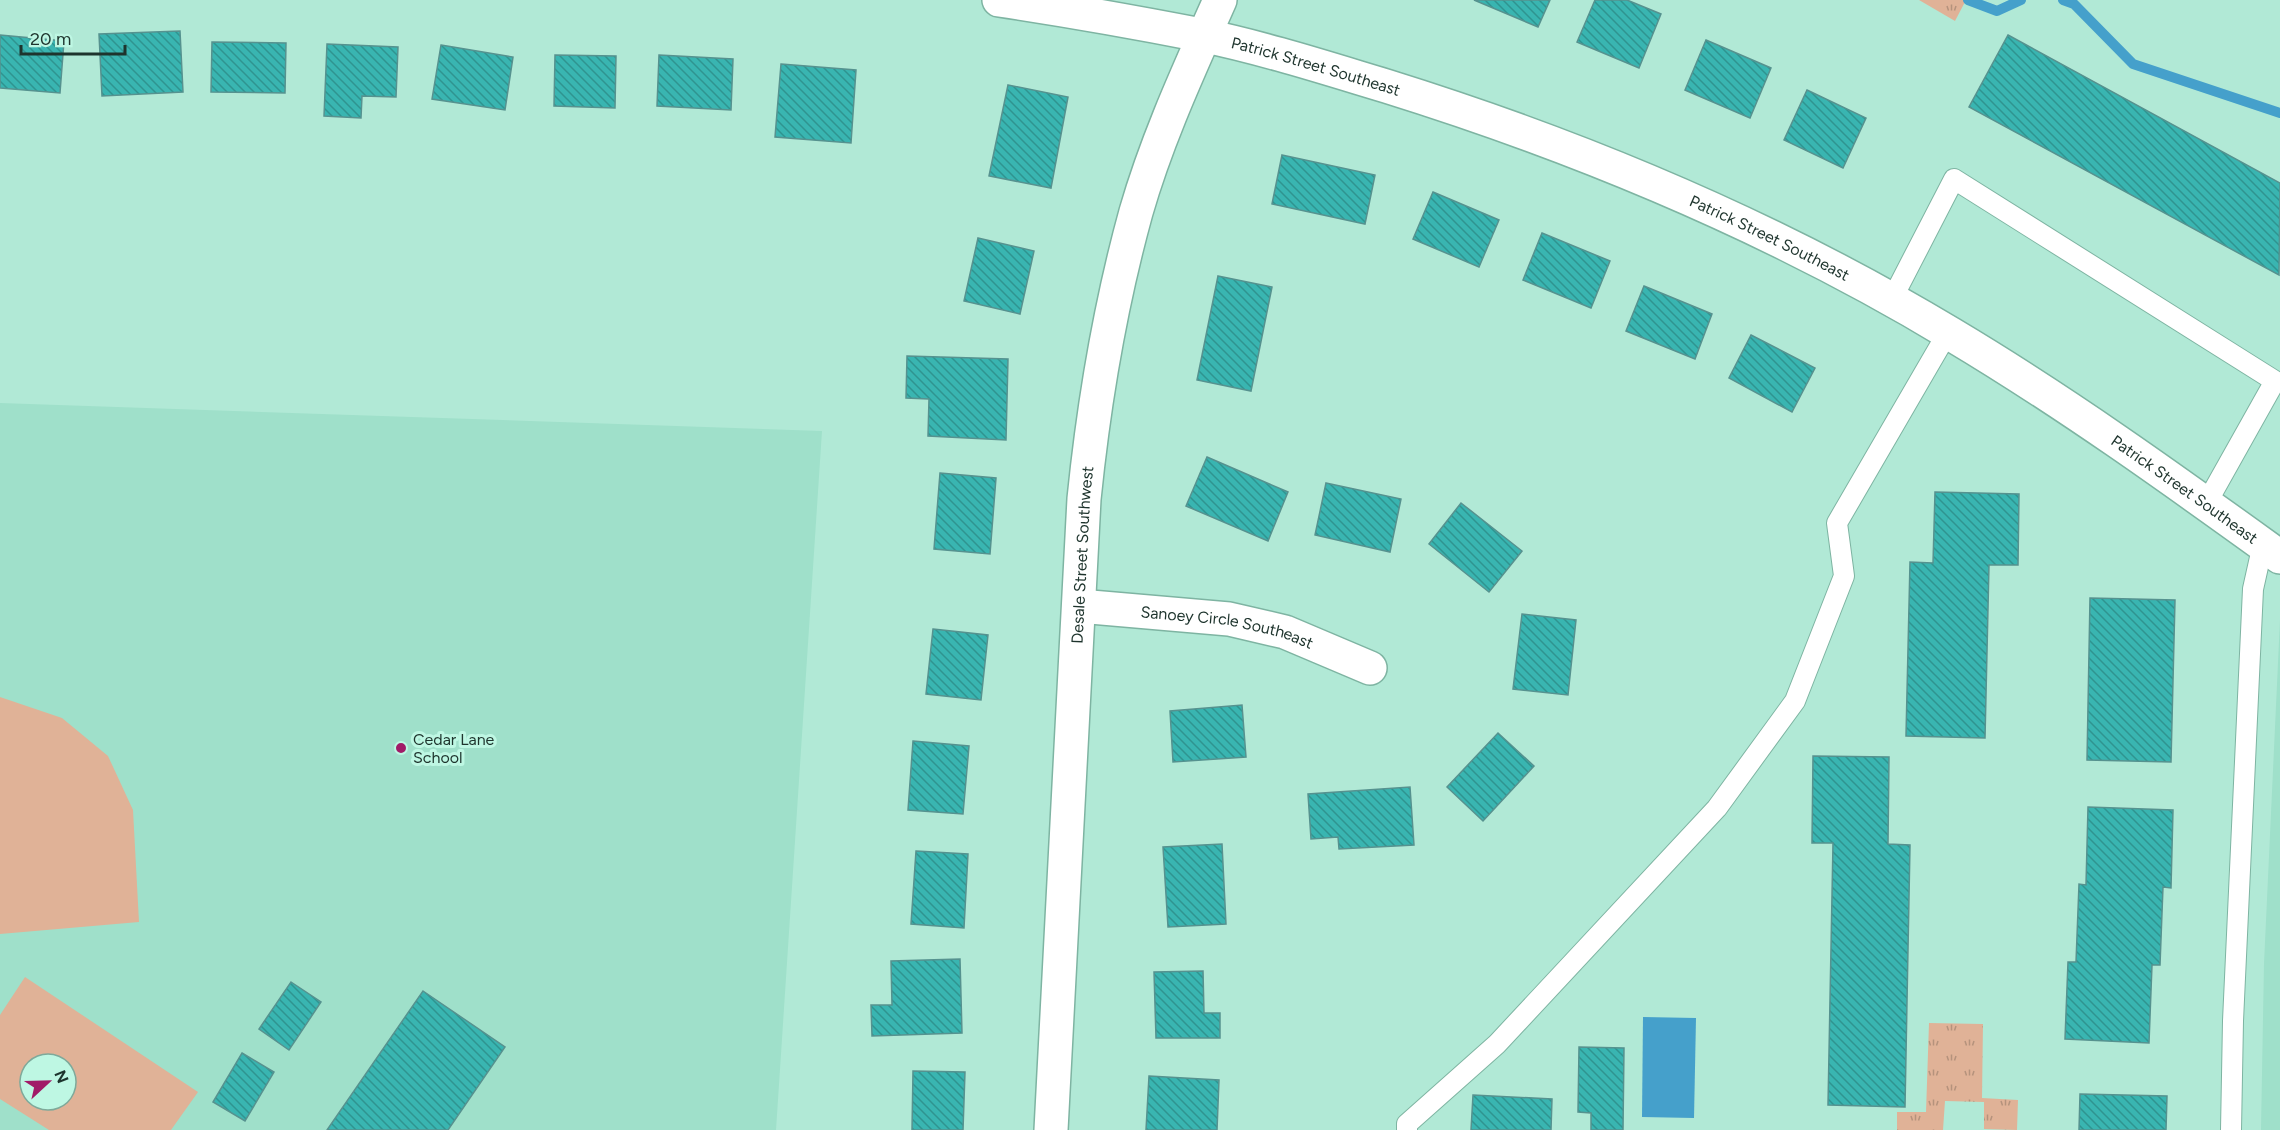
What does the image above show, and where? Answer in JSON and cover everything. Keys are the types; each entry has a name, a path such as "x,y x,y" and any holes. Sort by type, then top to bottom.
{"street":[{"name":"Patrick Street Southeast","path":"999,0 1204,36 1344,73 1472,112 1635,176 1784,243 1948,332 2100,429 2271,550"},
{"name":"Desale Street Southwest","path":"1051,1130 1084,498 1094,402 1115,296 1137,210 1165,127 1220,0"},
{"name":"Sanoey Circle Southeast","path":"1079,606 1229,619 1285,632 1370,668"}],"lane":[{"path":"1891,301 1954,179 2275,381 2206,504"},
{"path":"1407,1130 1407,1124 1497,1044 1718,808 1795,701 1844,576 1838,523 1948,332"},
{"path":"2231,1130 2233,1021 2253,589 2271,550"}],"shaded area":[{"name":"Cedar Lane School","path":"0,403 822,431 776,1130 0,1130"},
{"path":"2280,620 2280,1130 2261,1130 2264,964"}],"green space":[{"path":"1919,0 1966,0 1955,21"},
{"path":"0,697 62,718 108,756 133,810 139,922 0,934"},
{"path":"25,977 198,1092 171,1130 49,1130 21,1112 78,1112 78,1052 18,1052 18,1110 0,1099 0,1015"},
{"path":"1929,1023 1983,1024 1982,1098 2018,1100 2017,1130 1984,1129 1984,1102 1945,1101 1943,1130 1897,1130 1897,1112 1926,1112"}],"water":[{"path":"1643,1017 1696,1018 1694,1118 1642,1117"}],"building":[{"path":"1474,0 1550,0 1538,27"},
{"path":"1595,0 1627,0 1661,14 1639,68 1577,42"},
{"path":"180,31 183,92 102,96 99,34"},
{"path":"0,35 64,41 60,93 0,88"},
{"path":"2008,35 2280,183 2279,275 1969,107"},
{"path":"1706,40 1771,68 1750,118 1685,90"},
{"path":"212,42 286,43 285,93 211,92"},
{"path":"327,44 398,47 396,97 362,96 361,118 324,116"},
{"path":"441,45 513,57 505,110 432,99"},
{"path":"555,55 616,56 615,108 554,106"},
{"path":"659,55 733,59 731,110 657,106"},
{"path":"781,64 856,70 851,143 775,137"},
{"path":"1008,85 1068,97 1051,188 989,176"},
{"path":"1807,90 1866,118 1843,168 1784,140"},
{"path":"1282,155 1375,175 1365,224 1272,204"},
{"path":"1433,192 1499,220 1479,267 1413,239"},
{"path":"1542,233 1610,261 1591,308 1523,280"},
{"path":"978,238 1034,251 1020,314 964,301"},
{"path":"1218,276 1272,287 1251,391 1197,380"},
{"path":"1644,286 1712,314 1695,359 1626,331"},
{"path":"1751,335 1815,368 1792,412 1729,378"},
{"path":"907,356 1008,359 1006,440 928,436 929,399 906,398"},
{"path":"1207,457 1288,492 1268,541 1186,506"},
{"path":"940,473 996,478 990,554 934,549"},
{"path":"1326,483 1401,499 1390,552 1315,535"},
{"path":"1935,492 2019,494 2018,565 1989,565 1985,738 1906,736 1910,562 1933,563"},
{"path":"1461,503 1522,551 1489,592 1429,544"},
{"path":"2090,598 2175,600 2171,762 2087,760"},
{"path":"1522,614 1576,620 1568,695 1513,689"},
{"path":"933,629 988,635 981,700 926,694"},
{"path":"1242,705 1246,757 1173,762 1170,711"},
{"path":"1498,733 1534,766 1483,821 1447,787"},
{"path":"913,741 969,746 963,814 908,810"},
{"path":"1813,756 1889,757 1888,844 1910,845 1905,1107 1828,1105 1833,843 1812,843"},
{"path":"1410,787 1414,845 1339,849 1338,837 1311,839 1308,794"},
{"path":"2088,807 2173,810 2171,888 2163,887 2160,965 2152,965 2149,1043 2065,1039 2068,962 2076,962 2079,884 2086,885"},
{"path":"1222,844 1226,924 1168,927 1163,847"},
{"path":"916,851 968,854 964,928 911,924"},
{"path":"960,959 962,1033 872,1036 871,1005 892,1005 891,961"},
{"path":"1203,971 1204,1013 1220,1013 1220,1038 1156,1038 1154,972"},
{"path":"291,982 321,1002 289,1050 259,1029"},
{"path":"423,991 505,1047 448,1130 327,1130"},
{"path":"1579,1047 1624,1048 1623,1130 1591,1130 1591,1113 1578,1112"},
{"path":"242,1053 274,1072 245,1121 213,1102"},
{"path":"913,1071 965,1072 963,1130 912,1130"},
{"path":"1149,1076 1219,1080 1217,1130 1146,1130"},
{"path":"2080,1094 2167,1096 2166,1130 2079,1130"},
{"path":"1473,1095 1552,1099 1551,1130 1471,1130"}],"waterway":[{"path":"1968,0 1997,11 2021,0"},
{"path":"2063,0 2074,4 2133,64 2280,113"}],"place":[{"name":"Cedar Lane School","path":"401,748"}]}
